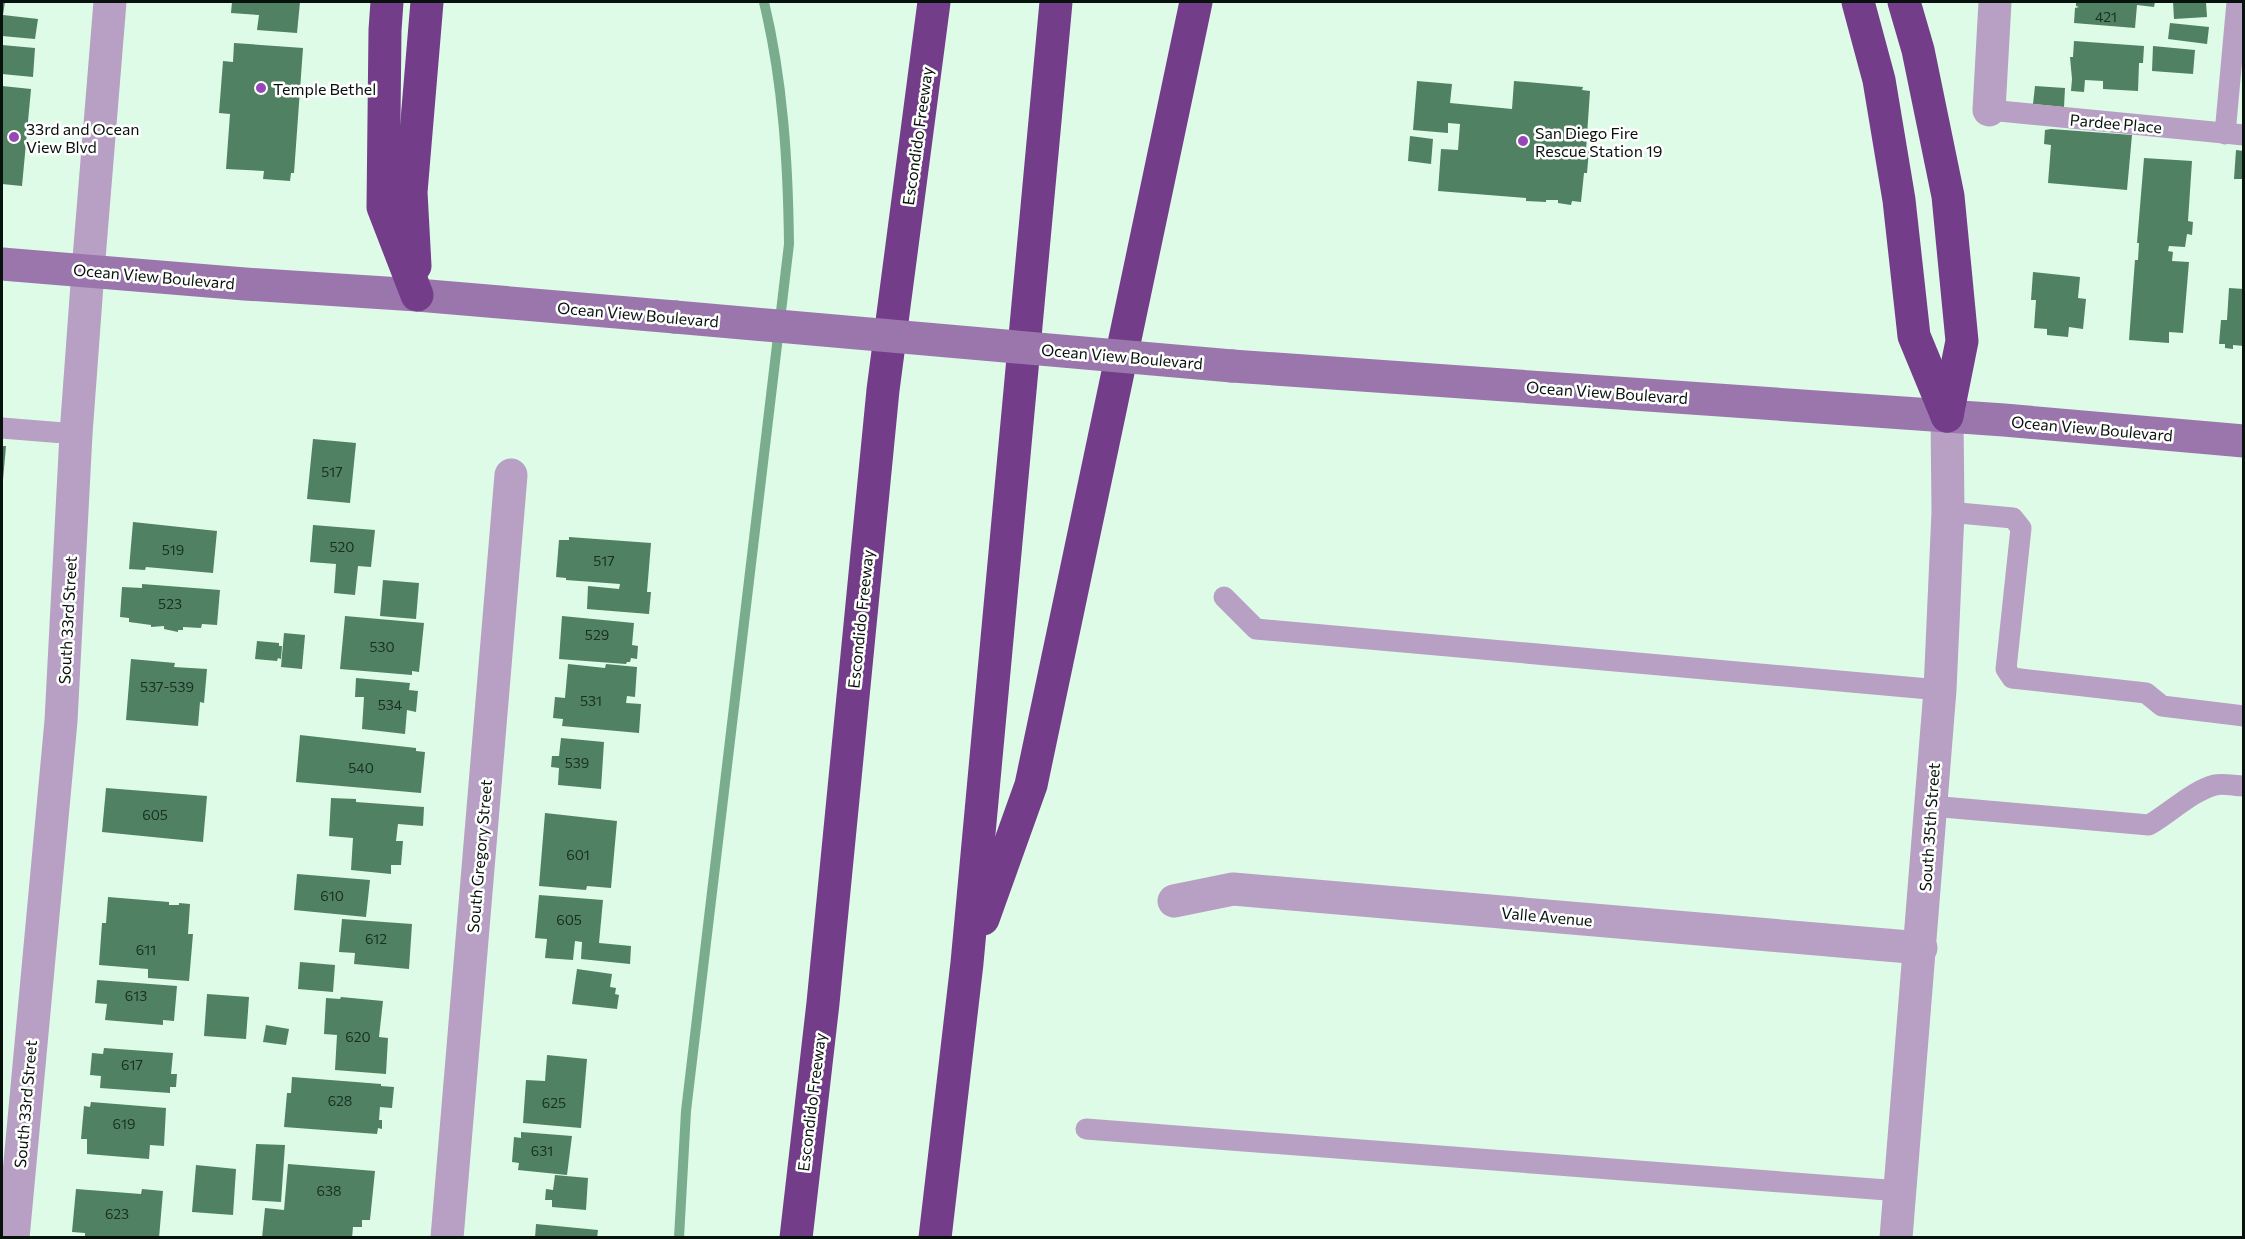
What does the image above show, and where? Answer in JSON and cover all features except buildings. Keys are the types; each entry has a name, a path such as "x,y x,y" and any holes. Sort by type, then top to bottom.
{"highway":[{"path":"387,2 383,207 417,295"},
{"path":"417,295 411,192 427,2"},
{"name":"Escondido Freeway","path":"796,1238 823,1003 883,390 934,2"},
{"path":"935,1238 967,963 1056,2"},
{"path":"967,963 1031,785 1196,2"},
{"path":"1858,2 1879,80 1899,200 1914,336 1947,416"},
{"path":"1904,2 1918,50 1948,196 1962,341 1947,416"}],"main road":[{"name":"Ocean View Boulevard","path":"2,264 245,284 417,295 1232,366 1947,416 2244,441"}],"street":[{"name":"South 33rd Street","path":"13,1238 61,721 76,434 110,2"},
{"path":"1989,110 1995,2"},
{"name":"South 35th Street","path":"1896,1238 1940,690 1948,512 1947,416"},
{"name":"South Gregory Street","path":"447,1238 511,476"},
{"name":"Valle Avenue","path":"1174,901 1233,889 1921,948"}],"lane":[{"path":"2234,134 2237,2"},
{"name":"Pardee Place","path":"1989,110 2234,134"},
{"path":"2,428 76,434"},
{"path":"1948,512 2013,518 2021,528 2006,669 2012,678 2146,693 2162,705 2244,716"},
{"path":"1224,597 1256,629 1940,690"},
{"path":"1930,806 2149,825 2194,795 2216,784 2244,786"},
{"path":"1086,1129 1900,1191"}],"waterway":[{"path":"679,1238 686,1111 789,244 780,92 764,2"}],"place":[{"name":"Temple Bethel","path":"261,88"},
{"name":"33rd and Ocean View Blvd","path":"14,137"},
{"name":"San Diego Fire Rescue Station 19","path":"1523,141"}]}
